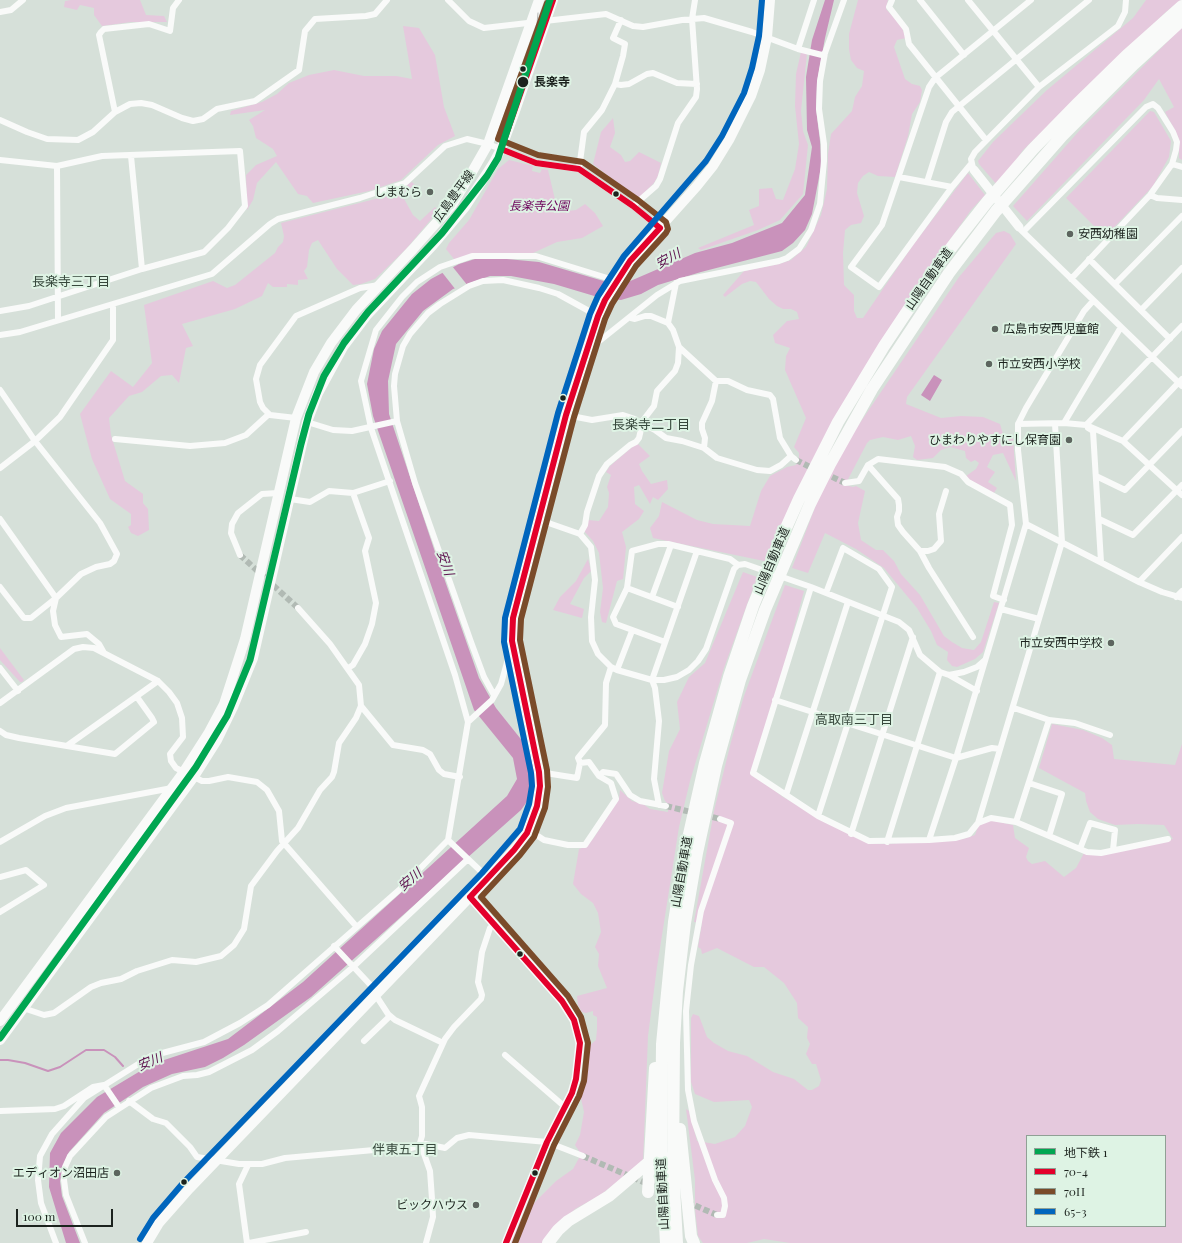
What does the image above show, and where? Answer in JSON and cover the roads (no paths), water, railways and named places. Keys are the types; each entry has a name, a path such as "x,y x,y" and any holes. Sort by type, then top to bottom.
{"highway":[{"name":"山陽自動車道","path":"677,1243 673,1169 672,990 674,922 685,852 705,763 729,676 753,606 777,548 838,422 884,346 938,265 987,202 1033,149 1126,56 1182,6"},
{"name":"山陽自動車道","path":"666,1243 661,1143 662,1044 696,853 716,766 740,680 765,610 810,504 830,464 880,378 923,310 975,237 1067,131 1134,64 1182,20"},
{"path":"648,1192 656,1055 672,990"},
{"path":"672,990 680,1131 691,1236 694,1243"},
{"path":"550,1243 558,1230 568,1221 609,1196 649,1162"},
{"path":"550,1243 570,1222 612,1196 637,1176 645,1176 649,1178"}],"main road":[{"name":"広島豊平線","path":"0,1021 183,773 208,734 224,704 245,639 296,418 314,372 331,343 356,310 452,204 488,144 539,0"},
{"name":"広島豊平線","path":"0,1040 194,778 217,740 234,708 253,658 307,422 320,388 343,347 367,315 433,245 465,207 501,149 553,0"},
{"path":"147,1243 172,1206 470,897 514,850 527,833 537,806 540,786 539,772 512,641 513,618 540,520 566,415 598,316 605,300 630,261 713,166 729,140 751,96 767,37 770,0"}],"street":[{"path":"0,12 11,10 23,0"},
{"path":"115,112 99,35 100,32 104,29 149,24 170,31 173,8 179,0"},
{"path":"0,120 47,139 78,140 93,132 115,112 130,104 141,103 152,105 182,118 193,121 203,119 216,109 255,101 299,70 305,31 315,19 376,14 387,0"},
{"path":"448,0 469,22 484,28 606,14 633,26 643,27 704,18 767,37 799,50 823,54"},
{"path":"634,206 656,186 660,179 678,124 696,97 697,84 692,19 695,0"},
{"path":"799,50 814,0"},
{"path":"587,351 631,318 656,295 676,283 696,276 779,261 788,258 800,249 811,230 820,204 823,183 824,144 819,109 823,54 844,0"},
{"path":"892,0 889,7 906,28 909,44 986,140"},
{"path":"920,0 964,55"},
{"path":"973,167 952,187 880,287 851,267 882,225 929,87 935,78 1031,0"},
{"path":"926,182 946,122 952,112 1089,0"},
{"path":"1123,441 1181,383 1152,358 1021,229 973,167 971,159 986,140 1039,87 1118,26 1126,12 1126,0"},
{"path":"971,1 993,31 1039,87"},
{"path":"580,169 584,132 602,110 615,84 626,44 613,38 621,20"},
{"path":"615,84 621,86 629,84 647,74 653,74 677,83 697,84"},
{"path":"1021,229 1146,107 1152,104 1158,108 1173,132 1177,142 1172,164 1150,195 1071,279"},
{"path":"0,335 20,332 212,274 270,224 278,219 360,198 405,183 445,146 467,138 488,144 536,162 580,169 634,206 660,228"},
{"path":"0,160 57,166 102,156 240,151 245,206 228,228 204,252 142,269 29,306 0,311"},
{"path":"131,156 142,269"},
{"path":"1172,164 1182,166"},
{"path":"57,166 58,320"},
{"path":"899,177 952,187"},
{"path":"1150,195 1157,198 1182,200"},
{"path":"1115,284 1182,216"},
{"path":"56,1243 41,1203 38,1180 40,1156 52,1134 84,1098 151,1056 204,1042 240,1024 268,1005 335,947 356,926 399,890 449,841 468,722 455,675 371,428 361,380 376,330 402,297 417,282 440,267 472,256 536,256 617,281"},
{"path":"1089,259 1170,339"},
{"path":"1141,310 1182,268"},
{"path":"493,697 469,635 395,422 394,386 402,346 428,313 468,286 493,279 539,288 558,294 598,316"},
{"path":"668,322 676,283"},
{"path":"296,418 269,414 260,402 256,379 260,365 290,321 296,316 327,301 342,297 360,288 381,284"},
{"path":"929,840 977,691 984,660 1004,600 1026,524 1018,450 1018,424 1084,311 1093,301"},
{"path":"0,468 35,441 60,417 112,340 113,304"},
{"path":"580,534 585,525 587,512 599,476 607,464 639,438 641,423 654,406 658,391 675,371 678,363 679,347 673,330 668,322 651,316 635,319 631,318"},
{"path":"1086,425 1182,326"},
{"path":"1064,423 1121,327"},
{"path":"679,347 716,381 728,381 747,390 770,395 773,399 780,438 791,456 796,460"},
{"path":"704,448 705,438 702,423 712,402 716,381"},
{"path":"0,390 35,441 100,522 117,554 114,561 110,564 96,567 81,574 56,598 31,618 24,618 0,587"},
{"path":"115,439 190,446 225,443 246,435 269,414"},
{"path":"566,415 592,420 623,415 635,419 666,438 704,448 717,458 763,472 781,465 791,456"},
{"path":"307,422 333,430 352,431 395,422"},
{"path":"1018,424 1064,423 1086,425 1123,441 1180,492"},
{"path":"811,586 753,773 818,816 851,834 869,841 887,842 929,840 969,834 978,822 1014,708 1062,542 1055,424"},
{"path":"1086,425 1093,431 1101,562"},
{"path":"1096,476 1125,490 1182,431"},
{"path":"845,483 856,482 861,479 868,464 878,459 945,467 961,474 968,482 1010,505 1012,526 993,596 1004,600"},
{"path":"868,464 898,499 900,511 897,517 898,525 902,532 920,551 929,568 973,637"},
{"path":"290,499 310,502 329,491 353,493 390,481"},
{"path":"1099,519 1133,535 1180,492 1182,485"},
{"path":"920,551 934,549 941,541 939,514 946,491"},
{"path":"240,555 231,533 232,524 238,513 262,494 278,493"},
{"path":"348,668 353,665 365,644 372,624 376,603 365,551 370,538 353,493"},
{"path":"0,519 56,598 53,611 55,624 61,637 88,634 105,654"},
{"path":"540,520 580,534 591,546 595,565 595,593 590,628 592,641 598,654 611,667 617,670 652,680 664,680 677,677 689,670 698,661 706,649 732,574 738,565"},
{"path":"1026,524 1139,582 1179,598 1182,591"},
{"path":"1139,582 1182,537"},
{"path":"665,642 616,624 612,617 627,588 632,551 658,544 671,545 730,559 738,565 751,566 811,586 899,622 909,630 920,655 940,672 949,675 977,691"},
{"path":"652,597 671,545"},
{"path":"818,816 892,587 879,569 843,548 826,593"},
{"path":"598,776 603,772 616,774 630,795 640,801 662,805 654,779 659,721 655,688 652,680 698,552"},
{"path":"627,588 678,607"},
{"path":"786,795 848,602"},
{"path":"23,1008 44,1015 54,1013 91,987 121,979 151,966 172,960 196,962 221,956 234,945 244,929 251,886 284,843 298,828 320,790 332,778 339,743 356,718 361,706 359,685 330,644 298,608"},
{"path":"1001,608 1039,619"},
{"path":"617,670 632,631"},
{"path":"851,834 913,637"},
{"path":"468,722 493,697 501,684 512,641"},
{"path":"0,703 74,649 83,647 94,648 158,681 177,703 182,718 183,737 170,754 171,761 176,768 194,778 209,781 228,776 257,782 267,790 279,811 282,841 356,926"},
{"path":"949,675 977,667 984,660"},
{"path":"539,772 578,778 580,763 578,758 605,725 606,683 611,667"},
{"path":"0,668 18,691"},
{"path":"887,842 940,672"},
{"path":"68,746 158,681"},
{"path":"0,731 6,735 115,754 154,722 137,697"},
{"path":"775,700 956,758 992,748 1000,749"},
{"path":"361,706 394,745 423,750 430,754 439,770 444,774 460,777"},
{"path":"1014,708 1049,720 1076,723 1110,735"},
{"path":"1016,822 1049,720"},
{"path":"514,850 517,852 523,849 532,837 538,836 544,840 568,845 585,845 616,799 611,783 598,776 590,762 580,763"},
{"path":"0,842 45,816 66,808 172,788 194,778"},
{"path":"1029,782 1062,794 1049,836"},
{"path":"978,822 991,818 1016,822 1080,849 1101,853 1168,839"},
{"path":"717,1215 723,1215 725,1206 724,1198 715,1180 694,1121 688,1090 686,1011 691,965 701,911 731,823 720,819"},
{"path":"1080,849 1090,823 1115,830 1113,850"},
{"path":"449,841 488,878"},
{"path":"85,1243 66,1195 64,1180 65,1168 70,1156 106,1117 119,1105 151,1088 183,1076 209,1072 252,1050 278,1031 467,859"},
{"path":"0,877 26,870 44,885 0,912"},
{"path":"470,897 552,988 574,1020 580,1043 574,1086 547,1142 506,1243"},
{"path":"419,1146 422,1136 422,1107 419,1096 443,1044 454,1027 481,999 482,995 478,982 482,952 490,928 494,924"},
{"path":"335,947 376,993 390,1016 395,1020 443,1044"},
{"path":"364,1040 390,1016"},
{"path":"505,1055 565,1106"},
{"path":"105,1085 119,1105"},
{"path":"0,1111 55,1109 64,1106 93,1087 105,1085"},
{"path":"129,1101 153,1119 166,1123 190,1147 197,1157 248,1165 285,1158 374,1150 403,1150 426,1144 445,1148 457,1138 469,1135 547,1142 584,1156"},
{"path":"419,1146 430,1170 433,1217 426,1243"},
{"path":"248,1165 239,1184 248,1243 306,1232"}],"waterway":[{"path":"0,1060 25,1063 48,1071 60,1067 86,1050 104,1050 115,1057 123,1066"}],"tunnel":[{"path":"796,460 816,470"},
{"path":"824,473 845,483"},
{"path":"240,555 298,608"},
{"path":"666,806 695,813"},
{"path":"704,815 720,819"},
{"path":"583,1156 664,1191"},
{"path":"687,1202 717,1215"}],"tram line":[{"path":"535,46 538,13"}],"metro line":[{"name":"1","path":"0,1038 196,767 227,716 250,660 301,444 309,414 324,376 344,343 368,312 442,233 487,176 498,158 550,0"}],"place":[{"name":"長楽寺","path":"523,82"},
{"name":"しまむら","path":"430,192"},
{"name":"安西幼稚園","path":"1070,234"},
{"name":"広島市安西児童館","path":"995,329"},
{"name":"市立安西小学校","path":"989,364"},
{"name":"ひまわりやすにし保育園","path":"1069,440"},
{"name":"市立安西中学校","path":"1111,643"},
{"name":"エディオン沼田店","path":"117,1173"},
{"name":"ビックハウス","path":"476,1205"}],"district":[{"name":"長楽寺三丁目","path":"71,282"},
{"name":"長楽寺二丁目","path":"651,425"},
{"name":"高取南三丁目","path":"854,720"},
{"name":"伴東五丁目","path":"405,1150"}],"park label":[{"name":"長楽寺公園","path":"539,206"}],"water label":[{"name":"安川","path":"668,259"},
{"name":"安川","path":"445,563"},
{"name":"安川","path":"410,880"},
{"name":"安川","path":"150,1062"}]}
